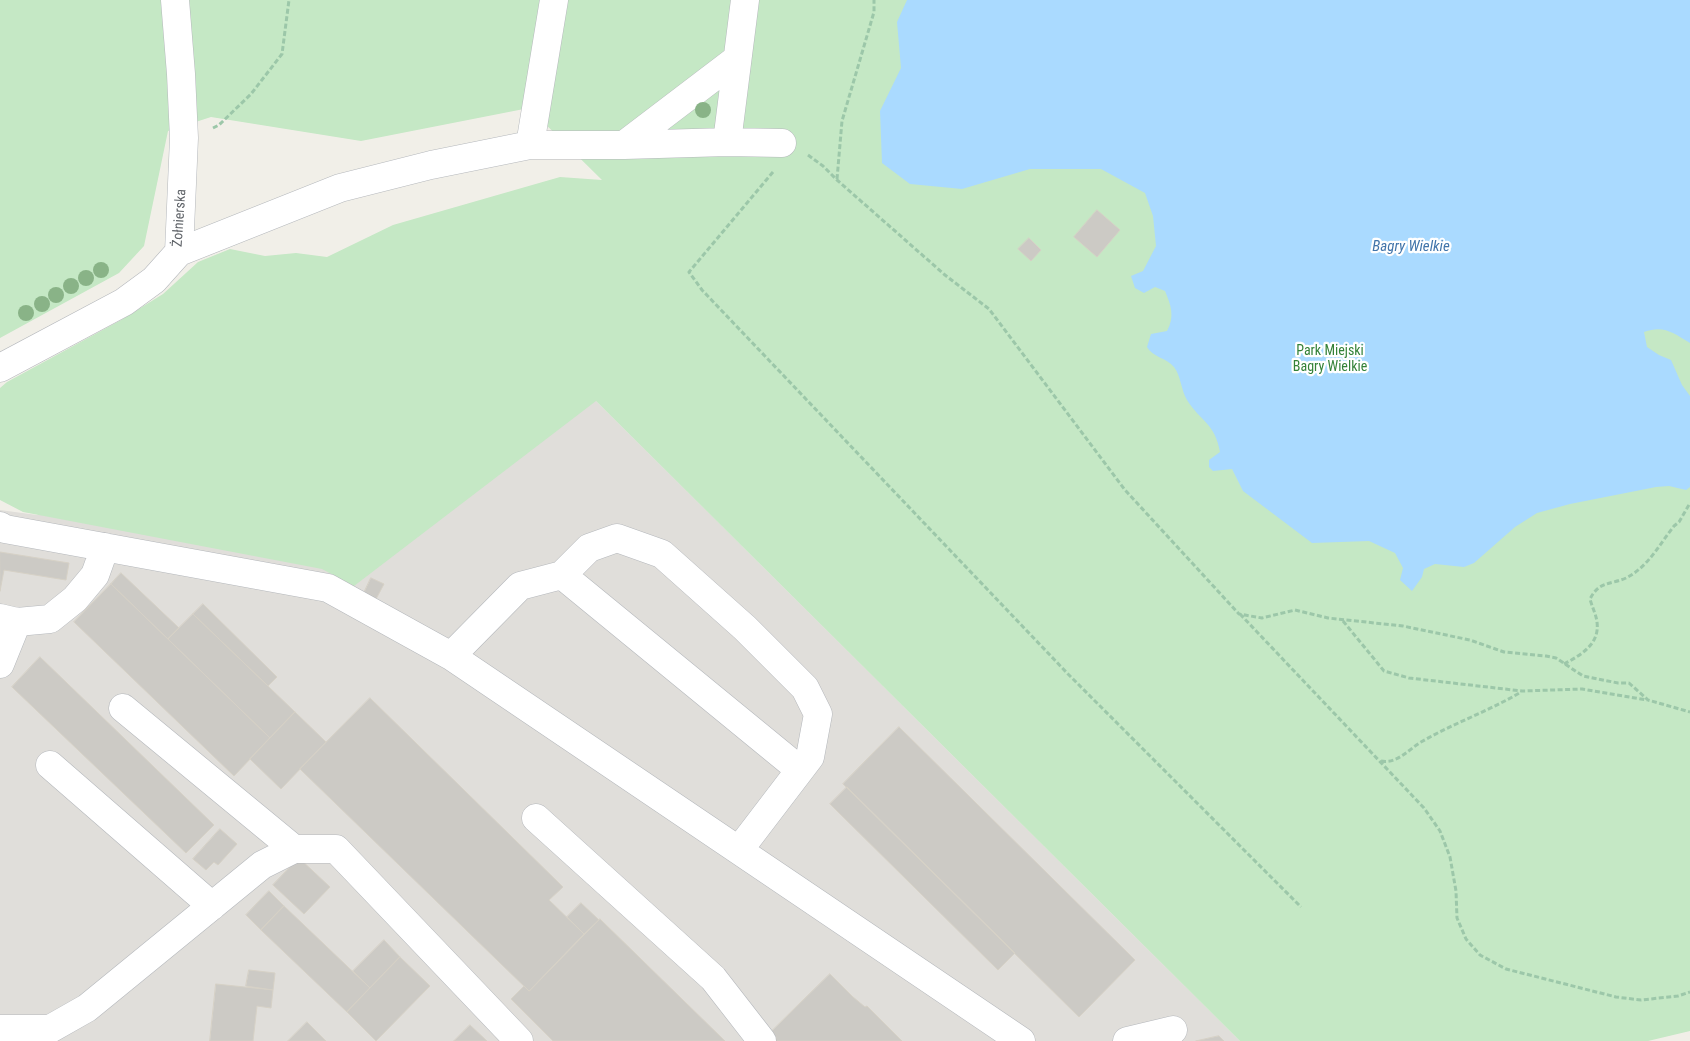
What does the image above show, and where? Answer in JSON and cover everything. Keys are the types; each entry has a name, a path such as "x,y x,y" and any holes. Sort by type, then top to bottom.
{"street":[{"name":"Żołnierska","path":"0,368 124,302 154,280 179,252 184,138 181,74 174,0"},
{"path":"530,145 554,0"},
{"path":"727,142 745,0"},
{"path":"624,145 738,58"},
{"path":"179,252 340,188 431,165 530,145 782,143"},
{"path":"0,526 5,529 328,588 451,656 1022,1041"},
{"path":"451,656 520,586 562,575 589,548 617,538 662,554 746,628 805,688 818,714 810,757 739,850"},
{"path":"0,664 8,620 50,619 75,599 96,575 105,547"},
{"path":"562,575 800,770"},
{"path":"123,708 294,849"},
{"path":"50,765 212,906"},
{"path":"536,818 713,978 762,1041"},
{"path":"0,1029 50,1029 86,1008 262,865 294,849 336,849 519,1041"},
{"path":"1127,1041 1173,1030"}],"path":[{"path":"184,138 219,126 251,94 282,54 289,0"},
{"path":"836,180 842,122 874,12 874,0"},
{"path":"1301,907 1061,667 702,290 689,272 775,170 782,143 798,148 823,166 836,180 945,275 989,309 1125,490 1239,614 1424,808 1440,831 1450,857 1456,891 1457,918 1466,939 1480,955 1506,969 1616,997 1641,1000 1678,996 1690,992"},
{"path":"1564,664 1580,655 1596,638 1598,624 1590,599 1594,590 1603,585 1626,578 1644,566 1679,522 1690,503"},
{"path":"1239,614 1262,618 1295,610 1343,620 1403,626 1470,640 1504,652 1556,658 1583,676 1618,683 1629,683 1648,700"},
{"path":"1343,620 1384,671 1409,678 1522,691 1582,689 1648,700 1690,712"},
{"path":"1380,760 1388,762 1399,758 1419,743 1522,691"}],"shaded area":[{"path":"593,398 1240,1041 0,1041 0,510 37,515"}],"green space":[{"name":"Park Miejski Bagry Wielkie","path":"0,0 1690,0 1690,1031 1648,1041 1240,1041 596,401 354,586 322,569 23,512 0,500 0,388 7,382 121,320 163,294 198,262 230,249 265,256 296,253 327,257 393,225 560,177 602,180 529,108 361,141 211,117 168,131 144,246 119,273 0,338"}],"water":[{"name":"Bagry Wielkie","path":"907,0 1690,0 1690,343 1668,331 1657,329 1644,332 1647,347 1671,360 1682,385 1690,396 1690,487 1686,490 1669,486 1656,487 1570,504 1537,513 1515,527 1474,563 1464,567 1435,564 1424,569 1422,577 1412,591 1400,580 1403,568 1395,553 1369,541 1312,543 1243,491 1232,469 1213,471 1209,467 1209,460 1220,452 1215,435 1187,400 1174,367 1168,361 1152,353 1147,347 1151,334 1167,331 1171,316 1165,291 1155,287 1144,293 1135,288 1131,276 1143,271 1156,246 1153,216 1145,193 1101,169 1030,169 962,189 910,184 882,163 880,111 901,68 897,22"}],"building":[{"path":"1097,210 1120,230 1097,257 1074,237"},
{"path":"1029,238 1041,250 1031,261 1018,249"},
{"path":"0,552 69,563 66,580 4,570 0,591"},
{"path":"121,573 179,628 168,639 111,584"},
{"path":"371,578 384,584 376,599 364,593"},
{"path":"111,584 270,738 234,776 74,622"},
{"path":"203,604 277,677 268,686 193,614"},
{"path":"193,614 295,712 270,738 168,639"},
{"path":"40,657 214,825 186,853 12,687"},
{"path":"370,698 563,887 549,900 584,934 529,991 300,769"},
{"path":"295,712 326,742 281,789 250,759"},
{"path":"899,727 1135,960 1079,1017 843,784"},
{"path":"847,787 1015,953 998,970 830,804"},
{"path":"220,829 237,844 218,865 214,862 206,870 193,859"},
{"path":"299,858 330,887 304,914 273,885"},
{"path":"269,891 284,906 261,930 246,915"},
{"path":"581,903 599,920 584,934 567,917"},
{"path":"284,906 370,988 347,1012 261,930"},
{"path":"600,919 725,1041 553,1041 511,999 524,986 529,991"},
{"path":"384,940 400,957 370,988 353,971"},
{"path":"400,957 430,986 376,1041 347,1012"},
{"path":"249,970 275,973 273,990 246,986"},
{"path":"830,974 853,997 865,1007 867,1006 902,1041 776,1041 769,1034"},
{"path":"216,984 273,990 271,1008 257,1006 253,1041 210,1041"},
{"path":"307,1022 326,1041 288,1041"},
{"path":"470,1025 487,1041 454,1041"},
{"path":"1219,1036 1224,1041 1196,1041"}]}
